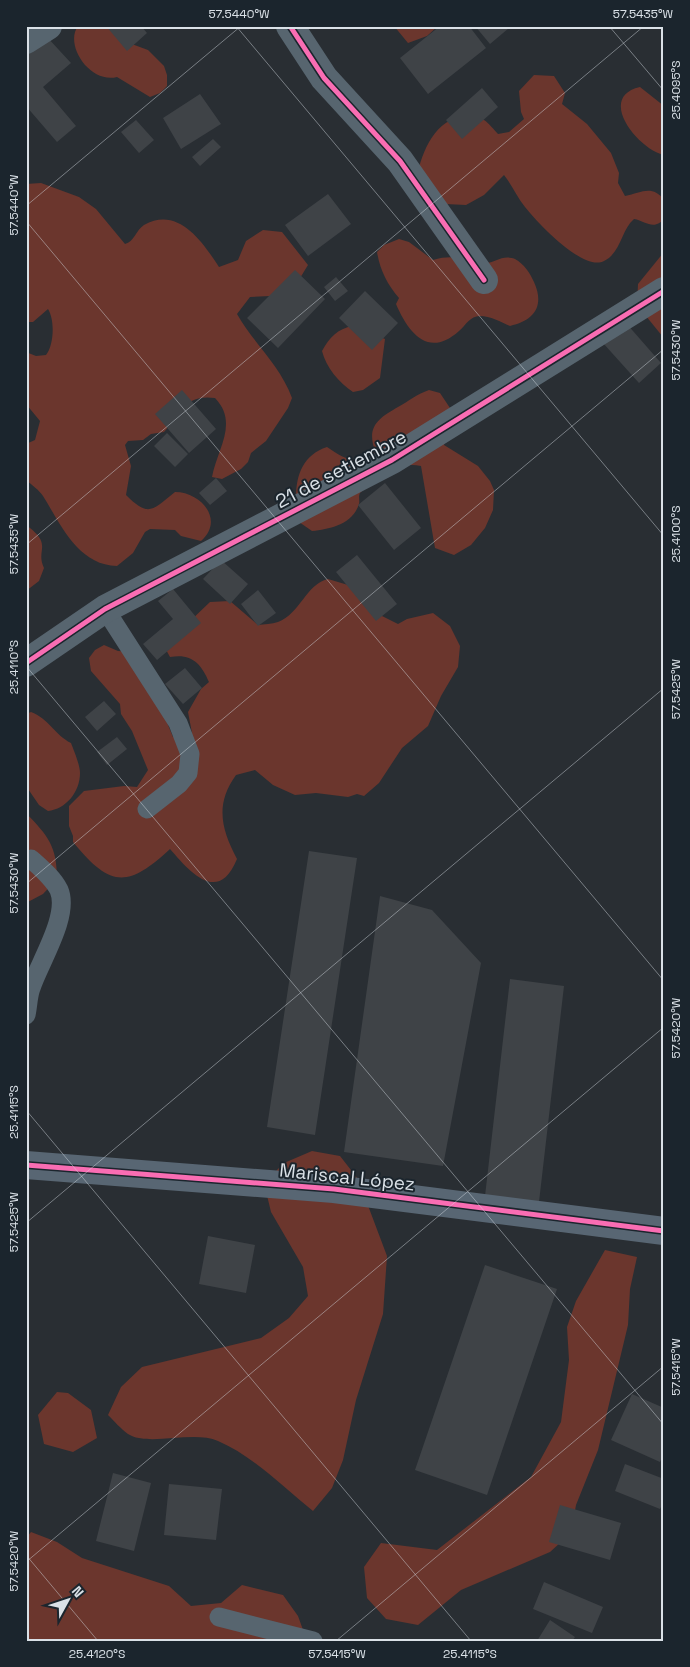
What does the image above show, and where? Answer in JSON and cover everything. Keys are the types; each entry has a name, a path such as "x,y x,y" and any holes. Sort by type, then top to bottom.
{"street":[{"path":"26,40 48,26"},
{"path":"290,26 324,78 400,161 484,280"},
{"name":"21 de setiembre","path":"26,663 105,609 392,460 664,291"},
{"name":"Mariscal López","path":"26,1165 334,1189 664,1230"}],"lane":[{"path":"105,609 178,723 190,754 188,773 147,809"},
{"path":"26,1015 31,988 52,938 62,905 60,892 54,882 31,859"},
{"path":"219,1617 312,1641"}],"shaded area":[{"path":"78,26 111,26 129,43 148,50 164,66 167,75 167,86 160,93 150,97 117,77 107,78 89,69 82,61 74,43"},
{"path":"394,26 438,26 427,36 408,43"},
{"path":"534,75 554,76 565,93 562,104 587,124 611,153 619,173 618,183 625,196 651,191 660,195 664,200 664,219 660,223 653,225 634,219 626,229 614,253 604,261 595,262 584,259 561,244 525,207 504,175 484,195 466,205 445,204 417,177 419,166 428,145 441,127 450,121 460,118 481,119 488,123 498,134 509,132 524,119 521,112 519,91"},
{"path":"640,87 664,106 664,155 654,151 633,133 621,111 622,101 627,93"},
{"path":"41,183 79,197 96,209 125,244 131,241 144,225 156,220 168,220 178,223 197,237 219,267 238,260 246,241 263,230 282,232 308,265 297,283 270,296 250,297 237,314 281,375 292,398 288,408 266,441 251,453 248,462 241,469 222,479 212,477 226,427 222,407 215,398 196,399 190,402 164,432 151,434 143,440 128,441 125,445 131,466 126,495 140,507 146,509 155,507 175,492 185,493 193,497 201,502 210,516 211,524 208,533 201,541 181,536 175,530 150,529 145,532 133,553 117,566 103,564 92,559 72,542 41,494 26,480 26,444 35,440 40,421 26,404 26,352 36,356 46,355 51,345 53,332 52,319 48,309 33,322 26,322 26,184"},
{"path":"399,239 409,242 433,260 456,258 489,263 503,258 515,259 531,275 534,282 538,298 538,305 535,311 525,320 510,326 492,318 477,316 448,339 438,343 420,338 413,332 401,314 396,304 399,298 385,276 378,259 377,252 384,245"},
{"path":"664,252 663,337 637,305 638,284"},
{"path":"353,326 385,339 380,378 363,390 353,392 334,374 322,351 334,334"},
{"path":"429,390 440,393 452,411 444,445 478,466 490,481 494,490 493,510 485,528 471,545 454,555 435,548 421,466 412,465 395,468 374,481 360,493 356,511 340,525 312,531 299,522 296,499 298,477 308,459 316,452 327,447 351,460 363,459 369,456 375,451 372,435 373,429 380,419"},
{"path":"26,525 42,542 41,556 44,568 39,581 26,591"},
{"path":"328,579 348,585 376,613 398,624 407,619 433,613 450,626 460,646 458,667 441,696 428,726 402,748 379,783 364,796 357,794 348,797 316,793 295,795 273,785 255,770 236,775 225,796 223,817 227,837 237,859 229,873 221,880 213,882 204,880 186,867 170,849 142,871 130,876 119,877 109,875 98,868 73,842 69,826 69,806 84,791 124,786 137,787 148,770 132,731 121,714 120,704 91,671 89,658 95,650 104,645 118,651 138,652 173,737 192,733 188,712 201,689 209,682 199,665 194,661 184,657 170,657 164,646 210,602 230,601 258,625 273,623 286,618 314,587"},
{"path":"31,712 42,718 60,736 71,743 80,770 78,787 75,793 66,803 55,810 48,811 39,805 26,786 26,714"},
{"path":"26,813 50,842 57,868 57,879 43,894 26,903"},
{"path":"312,1151 340,1156 358,1179 387,1256 383,1314 356,1400 343,1460 332,1488 313,1511 256,1463 231,1447 208,1438 137,1438 125,1432 108,1415 121,1387 142,1367 261,1338 289,1318 308,1296 303,1267 271,1212 264,1183 284,1163"},
{"path":"605,1250 637,1257 630,1289 628,1325 598,1450 576,1505 571,1533 550,1552 461,1590 418,1625 386,1619 367,1598 364,1567 381,1543 437,1550 531,1477 561,1422 569,1360 567,1327 576,1301"},
{"path":"57,1392 68,1393 91,1410 97,1438 73,1452 44,1444 38,1415"},
{"path":"31,1532 57,1542 82,1558 169,1586 191,1606 221,1603 242,1585 283,1595 298,1616 307,1641 26,1641 26,1538"}],"building":[{"path":"106,26 141,26 147,33 127,51"},
{"path":"440,26 469,26 486,48 428,94 400,58"},
{"path":"475,26 508,26 509,28 490,44"},
{"path":"47,37 71,63 43,87 76,126 57,142 26,106 26,55"},
{"path":"482,88 498,107 462,139 446,120"},
{"path":"200,94 221,124 181,149 163,118"},
{"path":"136,120 154,140 139,153 121,132"},
{"path":"213,139 221,147 200,166 192,157"},
{"path":"328,194 351,224 308,256 285,225"},
{"path":"295,270 325,299 278,348 247,318"},
{"path":"336,277 348,291 335,301 324,287"},
{"path":"365,291 398,323 372,350 339,318"},
{"path":"626,323 661,363 639,383 603,343"},
{"path":"182,390 216,429 189,453 155,414"},
{"path":"167,433 188,454 175,467 154,446"},
{"path":"216,478 227,491 210,505 199,493"},
{"path":"385,483 421,528 394,550 358,505"},
{"path":"357,555 397,604 376,621 336,572"},
{"path":"221,560 248,584 230,604 203,579"},
{"path":"173,589 201,623 157,660 143,644 173,619 158,601"},
{"path":"258,590 276,613 258,626 241,604"},
{"path":"185,668 202,688 183,704 165,684"},
{"path":"104,701 116,714 97,731 85,717"},
{"path":"117,737 127,749 107,765 97,752"},
{"path":"309,851 357,858 315,1135 267,1127"},
{"path":"380,896 432,910 481,963 443,1166 344,1152"},
{"path":"510,979 564,986 539,1202 485,1196"},
{"path":"208,1236 255,1245 246,1293 199,1284"},
{"path":"485,1265 557,1289 487,1495 415,1470"},
{"path":"632,1394 664,1408 664,1453 660,1462 611,1440"},
{"path":"625,1464 664,1479 664,1501 660,1509 615,1491"},
{"path":"113,1473 151,1483 134,1551 96,1541"},
{"path":"169,1484 222,1489 216,1540 164,1535"},
{"path":"560,1505 621,1523 610,1560 549,1542"},
{"path":"544,1582 603,1607 592,1633 533,1609"},
{"path":"550,1620 575,1637 572,1641 537,1641"}],"cycle path":[{"path":"290,26 324,78 400,161 484,280"},
{"path":"26,663 105,609 392,460 664,291"},
{"path":"26,1165 334,1189 664,1231"}]}
